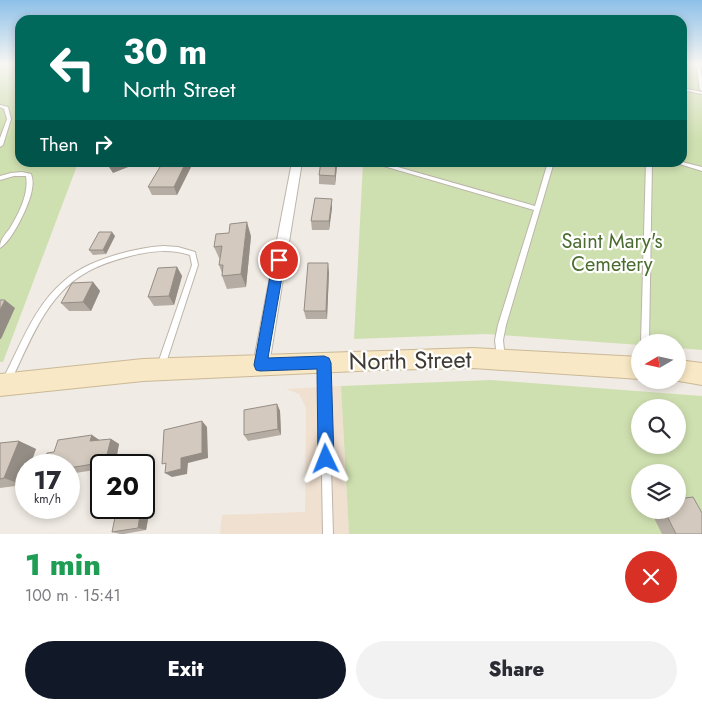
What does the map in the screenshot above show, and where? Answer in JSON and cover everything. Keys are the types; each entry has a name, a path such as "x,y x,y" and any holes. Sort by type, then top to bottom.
{"main road":[{"name":"North Street","path":"2,385 89,374 160,369 445,358 501,359 631,367"},
{"path":"686,372 702,374"}],"street":[{"path":"260,365 296,167"}],"lane":[{"path":"687,90 702,92"},
{"path":"0,106 6,108 9,119 0,145"},
{"path":"687,165 702,169"},
{"path":"390,167 537,209"},
{"path":"501,359 499,340 502,326 550,167"},
{"path":"645,334 649,167"},
{"path":"0,178 9,174 24,173 29,175 31,182 24,206 0,246"},
{"path":"2,385 53,294 68,280 85,268 112,257 155,248 180,248 193,254 195,265 160,369"},
{"path":"324,363 328,534"}],"shaded area":[{"path":"341,386 349,534 220,534 222,515 305,512 306,408 299,394 286,389"}],"green space":[{"path":"0,89 15,89 15,167 76,167 3,362 0,362"},
{"name":"Saint Mary's Cemetery","path":"687,89 702,89 702,350 686,349 686,334 631,334 631,344 486,334 354,339 363,167 687,167"},
{"path":"491,380 702,396 702,534 349,534 341,386"}],"building":[{"path":"160,167 184,167 174,187 148,187"},
{"path":"320,167 336,167 335,176 319,175"},
{"path":"315,198 332,199 329,221 311,221"},
{"path":"247,222 241,274 222,276 223,265 219,265 222,246 214,247 216,234 229,233 230,224"},
{"path":"99,232 112,232 103,250 89,250"},
{"path":"308,263 328,263 326,311 304,311"},
{"path":"177,267 169,296 148,297 158,268"},
{"path":"93,282 83,302 61,303 72,283"},
{"path":"0,300 5,300 0,310"},
{"path":"277,404 278,429 244,435 244,410"},
{"path":"202,421 202,453 181,458 181,469 165,473 166,463 162,464 164,430"},
{"path":"92,435 90,441 111,439 107,454 90,454 90,464 80,466 80,454 47,454 54,452 58,440"},
{"path":"19,441 4,478 0,479 0,443"},
{"path":"693,497 702,513 702,534 676,534 668,519 686,519 686,498"},
{"path":"115,519 139,519 138,528 112,532"}],"route":[{"path":"279,260 260,365 324,363 326,459"}]}
